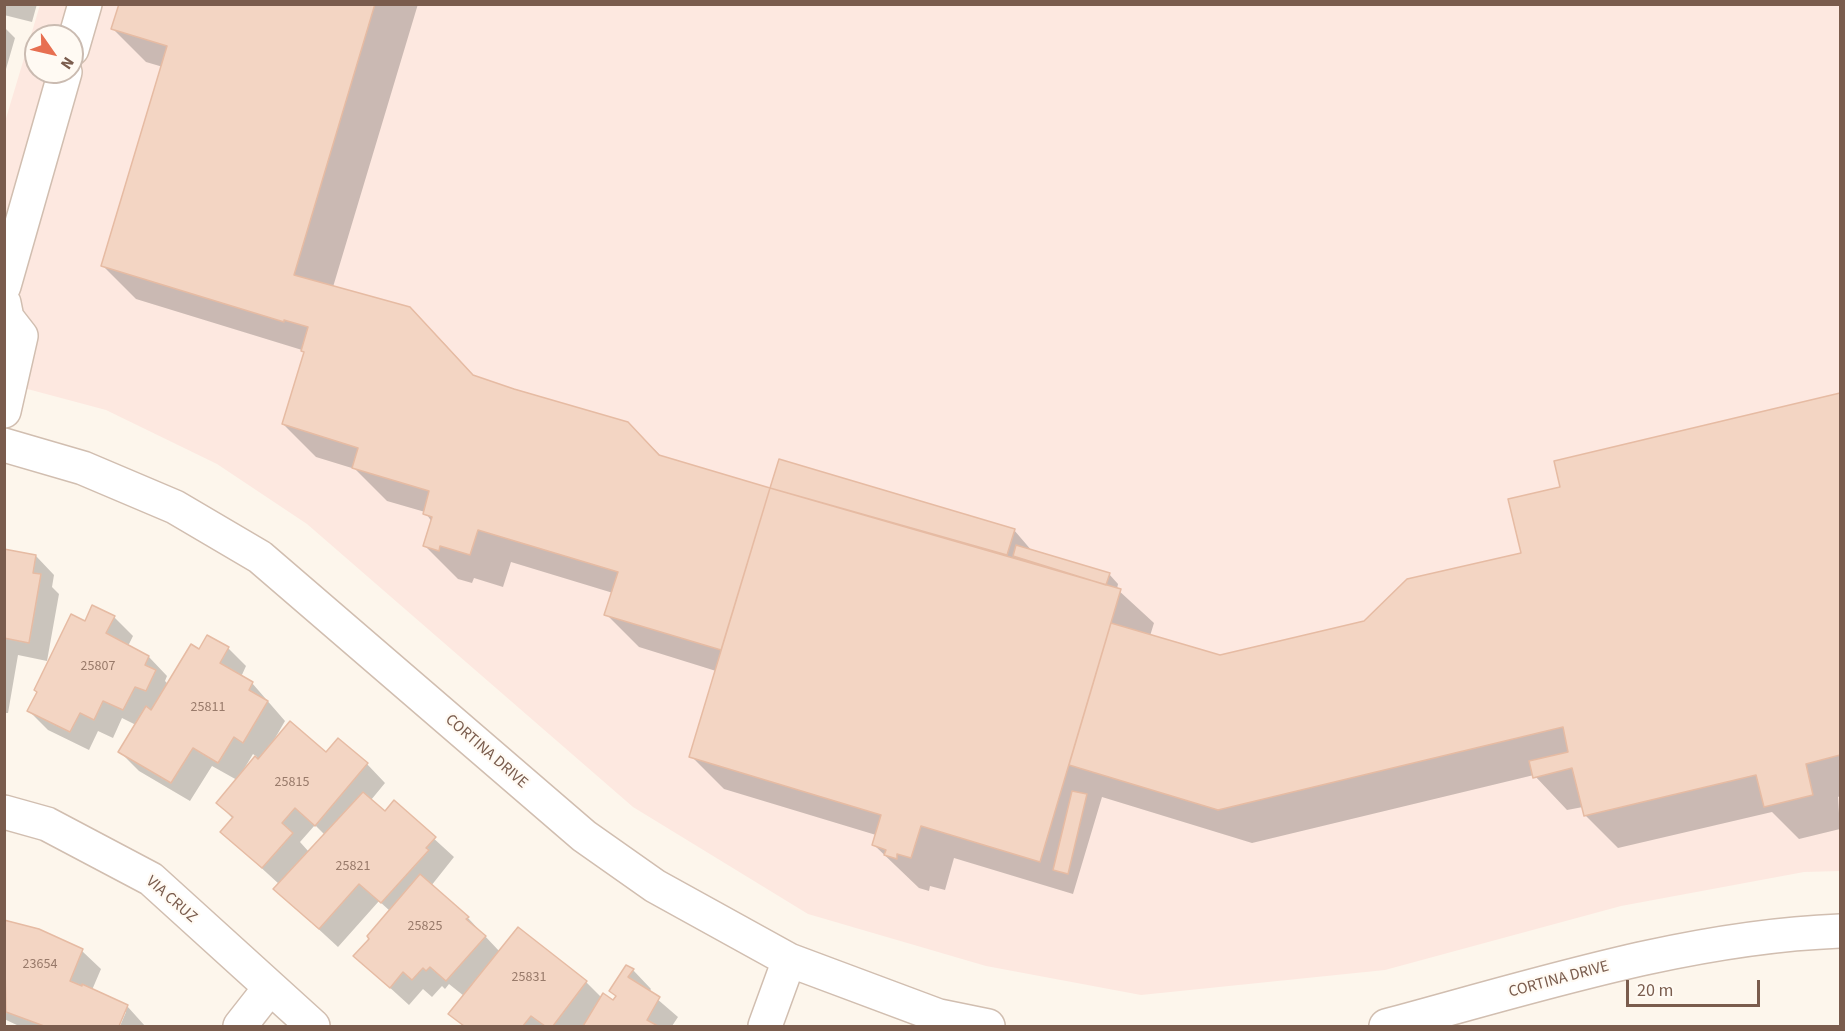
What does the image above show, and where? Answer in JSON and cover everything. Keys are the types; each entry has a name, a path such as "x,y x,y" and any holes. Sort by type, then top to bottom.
{"street":[{"path":"79,24 85,4"},
{"path":"4,286 62,84"},
{"path":"4,303 7,318 21,336 4,411"},
{"name":"CORTINA DRIVE","path":"4,446 83,468 175,507 260,557 584,836 655,886 789,960 939,1016 988,1026"},
{"name":"VIA CRUZ","path":"4,812 47,824 151,879 269,989 313,1026"},
{"name":"CORTINA DRIVE","path":"1386,1026 1629,961 1789,933 1840,931"},
{"path":"765,1026 789,960"},
{"path":"240,1026 269,989"}],"shaded area":[{"path":"40,5 1840,5 1840,871 1804,872 1621,906 1385,970 1141,995 986,966 808,914 633,807 307,524 217,464 106,410 5,383 4,125 24,58 24,84 84,84 84,24 34,24"}],"building":[{"path":"119,4 375,4 294,275 410,307 473,375 628,422 659,455 770,488 721,650 604,615 618,572 478,530 470,555 440,546 439,551 423,546 432,517 423,514 429,491 352,468 358,448 282,424 304,352 301,351 308,327 284,320 284,322 101,266 167,46 111,29"},
{"path":"1840,393 1840,755 1806,764 1813,795 1764,807 1756,775 1584,816 1572,768 1533,778 1529,761 1568,752 1563,727 1218,810 1069,765 1111,623 1220,655 1364,621 1407,579 1521,553 1508,499 1560,487 1554,461"},
{"path":"779,459 1015,529 1007,555 770,488"},
{"path":"770,488 1121,589 1040,862 921,826 911,858 897,854 897,859 884,855 886,850 872,845 881,815 689,757"},
{"path":"1016,545 1110,573 1106,585 1013,556"},
{"path":"4,549 36,555 33,573 41,574 29,643 4,638"},
{"path":"92,605 115,616 106,633 149,656 145,665 156,670 146,691 135,687 123,710 103,701 94,720 80,713 70,732 27,711 37,692 34,690 71,614 85,621"},
{"path":"207,635 229,647 220,663 253,682 249,690 268,701 243,743 234,737 218,763 193,748 171,783 118,752 146,706 151,710 191,644 199,649"},
{"path":"290,721 326,752 338,738 368,763 315,826 295,808 282,823 293,833 262,868 220,832 233,817 216,803 255,756 258,759"},
{"path":"1072,791 1087,794 1068,874 1053,870"},
{"path":"363,792 385,811 394,800 436,837 426,848 429,850 381,903 359,884 319,929 273,889"},
{"path":"420,874 469,917 466,919 486,936 446,981 430,967 426,971 423,968 412,980 403,972 390,988 353,956 369,939 367,936"},
{"path":"4,920 39,929 83,949 70,981 82,986 82,984 128,1005 119,1026 44,1026 6,1012"},
{"path":"518,927 587,981 553,1026 545,1026 531,1016 523,1026 464,1026 448,1014"},
{"path":"626,965 634,969 628,977 660,997 647,1020 658,1026 583,1026 603,993 613,1000 616,996 609,991"}]}
